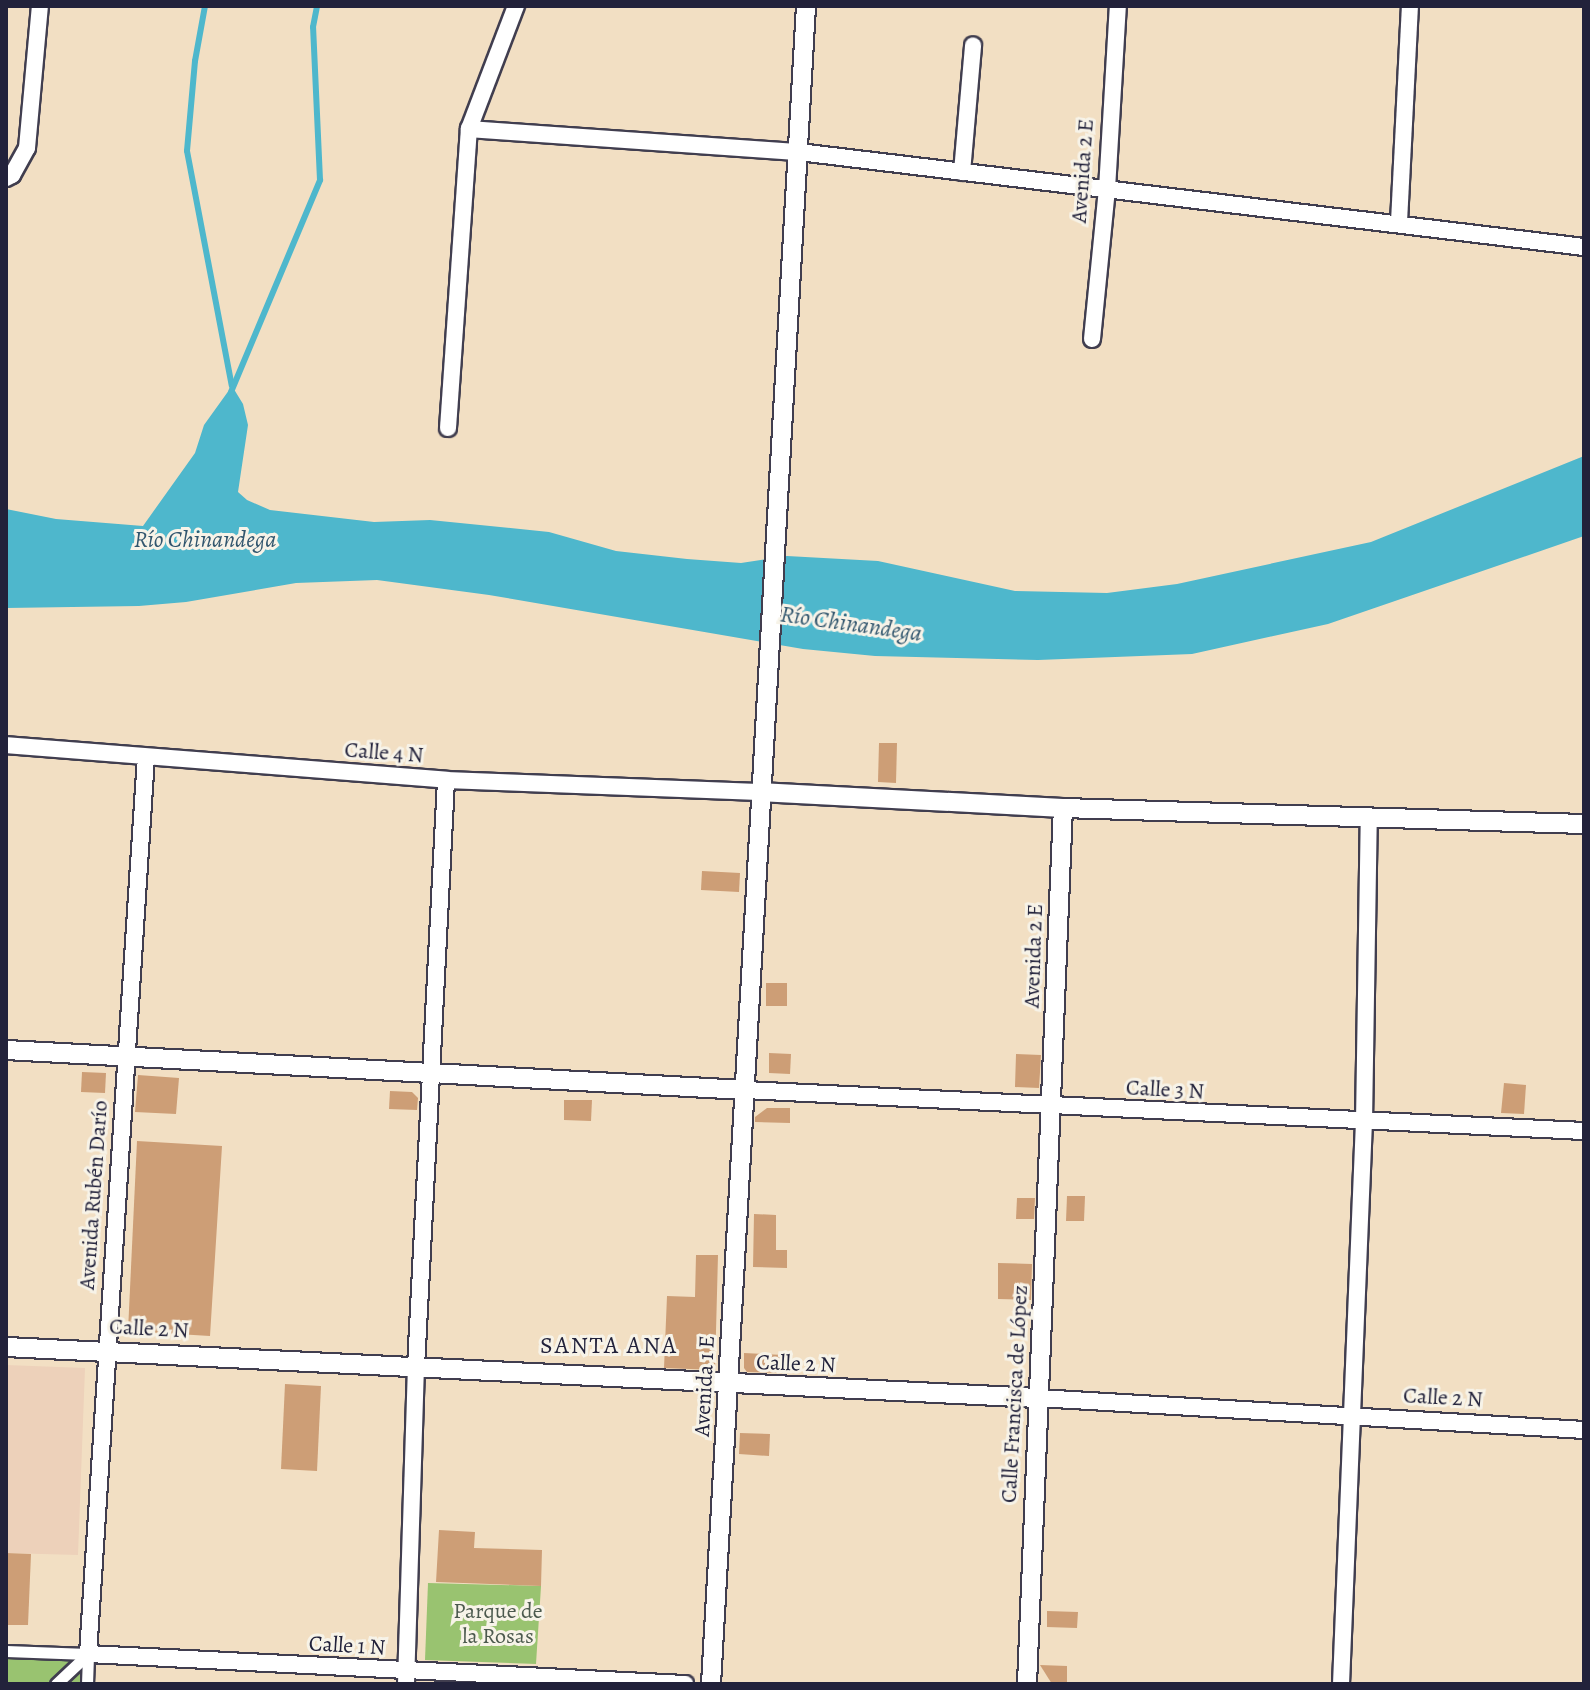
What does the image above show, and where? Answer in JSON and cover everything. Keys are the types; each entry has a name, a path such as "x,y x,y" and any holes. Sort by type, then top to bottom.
{"street":[{"path":"6,178 12,175 27,148 40,6"},
{"path":"448,428 469,129 516,6"},
{"name":"Avenida 1 E","path":"711,1684 730,1385 759,792 806,6"},
{"name":"Avenida 2 E","path":"1092,339 1107,189 1118,6"},
{"path":"1399,222 1410,6"},
{"path":"962,172 973,45"},
{"path":"469,129 799,152 1399,222 1584,247"},
{"name":"Calle 4 N","path":"6,745 446,780 759,792"},
{"name":"Avenida Rubén Darío","path":"87,1684 105,1351 146,757"},
{"path":"407,1678 416,1367 446,780"},
{"path":"759,792 1063,808 1584,824"},
{"name":"Avenida 2 E","path":"1053,1106 1063,808"},
{"path":"1341,1684 1364,1122 1369,817"},
{"path":"6,1050 745,1090"},
{"name":"Calle 3 N","path":"745,1090 1584,1131"},
{"name":"Calle Francisca de López","path":"1027,1684 1053,1106"},
{"name":"Calle 2 N","path":"6,1347 1038,1398 1584,1430"},
{"name":"Calle 1 N","path":"6,1651 88,1654 407,1678 685,1684"},
{"path":"56,1684 88,1654"}],"shaded area":[{"path":"6,1365 85,1368 78,1555 6,1553"}],"green space":[{"name":"Parque de la Rosas","path":"428,1583 541,1586 536,1664 425,1660"},
{"path":"6,1651 88,1654 87,1684 6,1684"}],"water":[{"name":"Río Chinandega","path":"232,386 243,404 248,425 238,492 247,500 270,510 374,522 430,520 549,532 616,551 687,559 741,563 787,556 878,561 1015,591 1107,593 1177,584 1371,542 1584,456 1584,536 1328,624 1192,654 1038,660 875,656 803,649 489,595 377,580 296,583 186,602 139,606 6,608 6,509 56,519 143,526 195,453 204,425"}],"building":[{"path":"879,743 897,743 896,783 878,782"},
{"path":"702,871 740,873 739,892 701,890"},
{"path":"766,983 787,983 787,1006 766,1006"},
{"path":"769,1053 791,1054 790,1074 769,1073"},
{"path":"1016,1054 1041,1055 1039,1088 1015,1087"},
{"path":"82,1072 106,1073 105,1093 81,1092"},
{"path":"138,1075 179,1078 176,1114 135,1112"},
{"path":"1504,1083 1526,1085 1524,1114 1501,1113"},
{"path":"390,1091 412,1092 418,1098 417,1110 389,1109"},
{"path":"564,1100 592,1100 591,1121 564,1120"},
{"path":"767,1108 790,1108 790,1123 755,1122 755,1117"},
{"path":"137,1141 222,1146 210,1336 128,1331"},
{"path":"1067,1196 1085,1196 1084,1221 1066,1221"},
{"path":"1017,1198 1035,1198 1034,1219 1016,1219"},
{"path":"754,1214 776,1215 776,1250 787,1250 787,1268 753,1267"},
{"path":"696,1255 718,1255 715,1370 664,1368 667,1296 695,1297"},
{"path":"998,1263 1032,1264 1031,1300 998,1299"},
{"path":"744,1353 784,1355 783,1373 747,1372"},
{"path":"285,1384 321,1386 317,1471 281,1469"},
{"path":"740,1433 770,1434 769,1456 739,1454"},
{"path":"439,1530 475,1532 474,1548 542,1550 541,1586 436,1582"},
{"path":"6,1553 31,1554 28,1625 6,1625"},
{"path":"1047,1611 1078,1612 1077,1628 1047,1627"},
{"path":"1040,1665 1067,1666 1067,1684 1052,1684"}],"waterway":[{"path":"205,6 195,61 187,151 232,386"},
{"path":"231,392 320,180 313,27 317,6"}],"district":[{"name":"SANTA ANA","path":"609,1346"}]}
